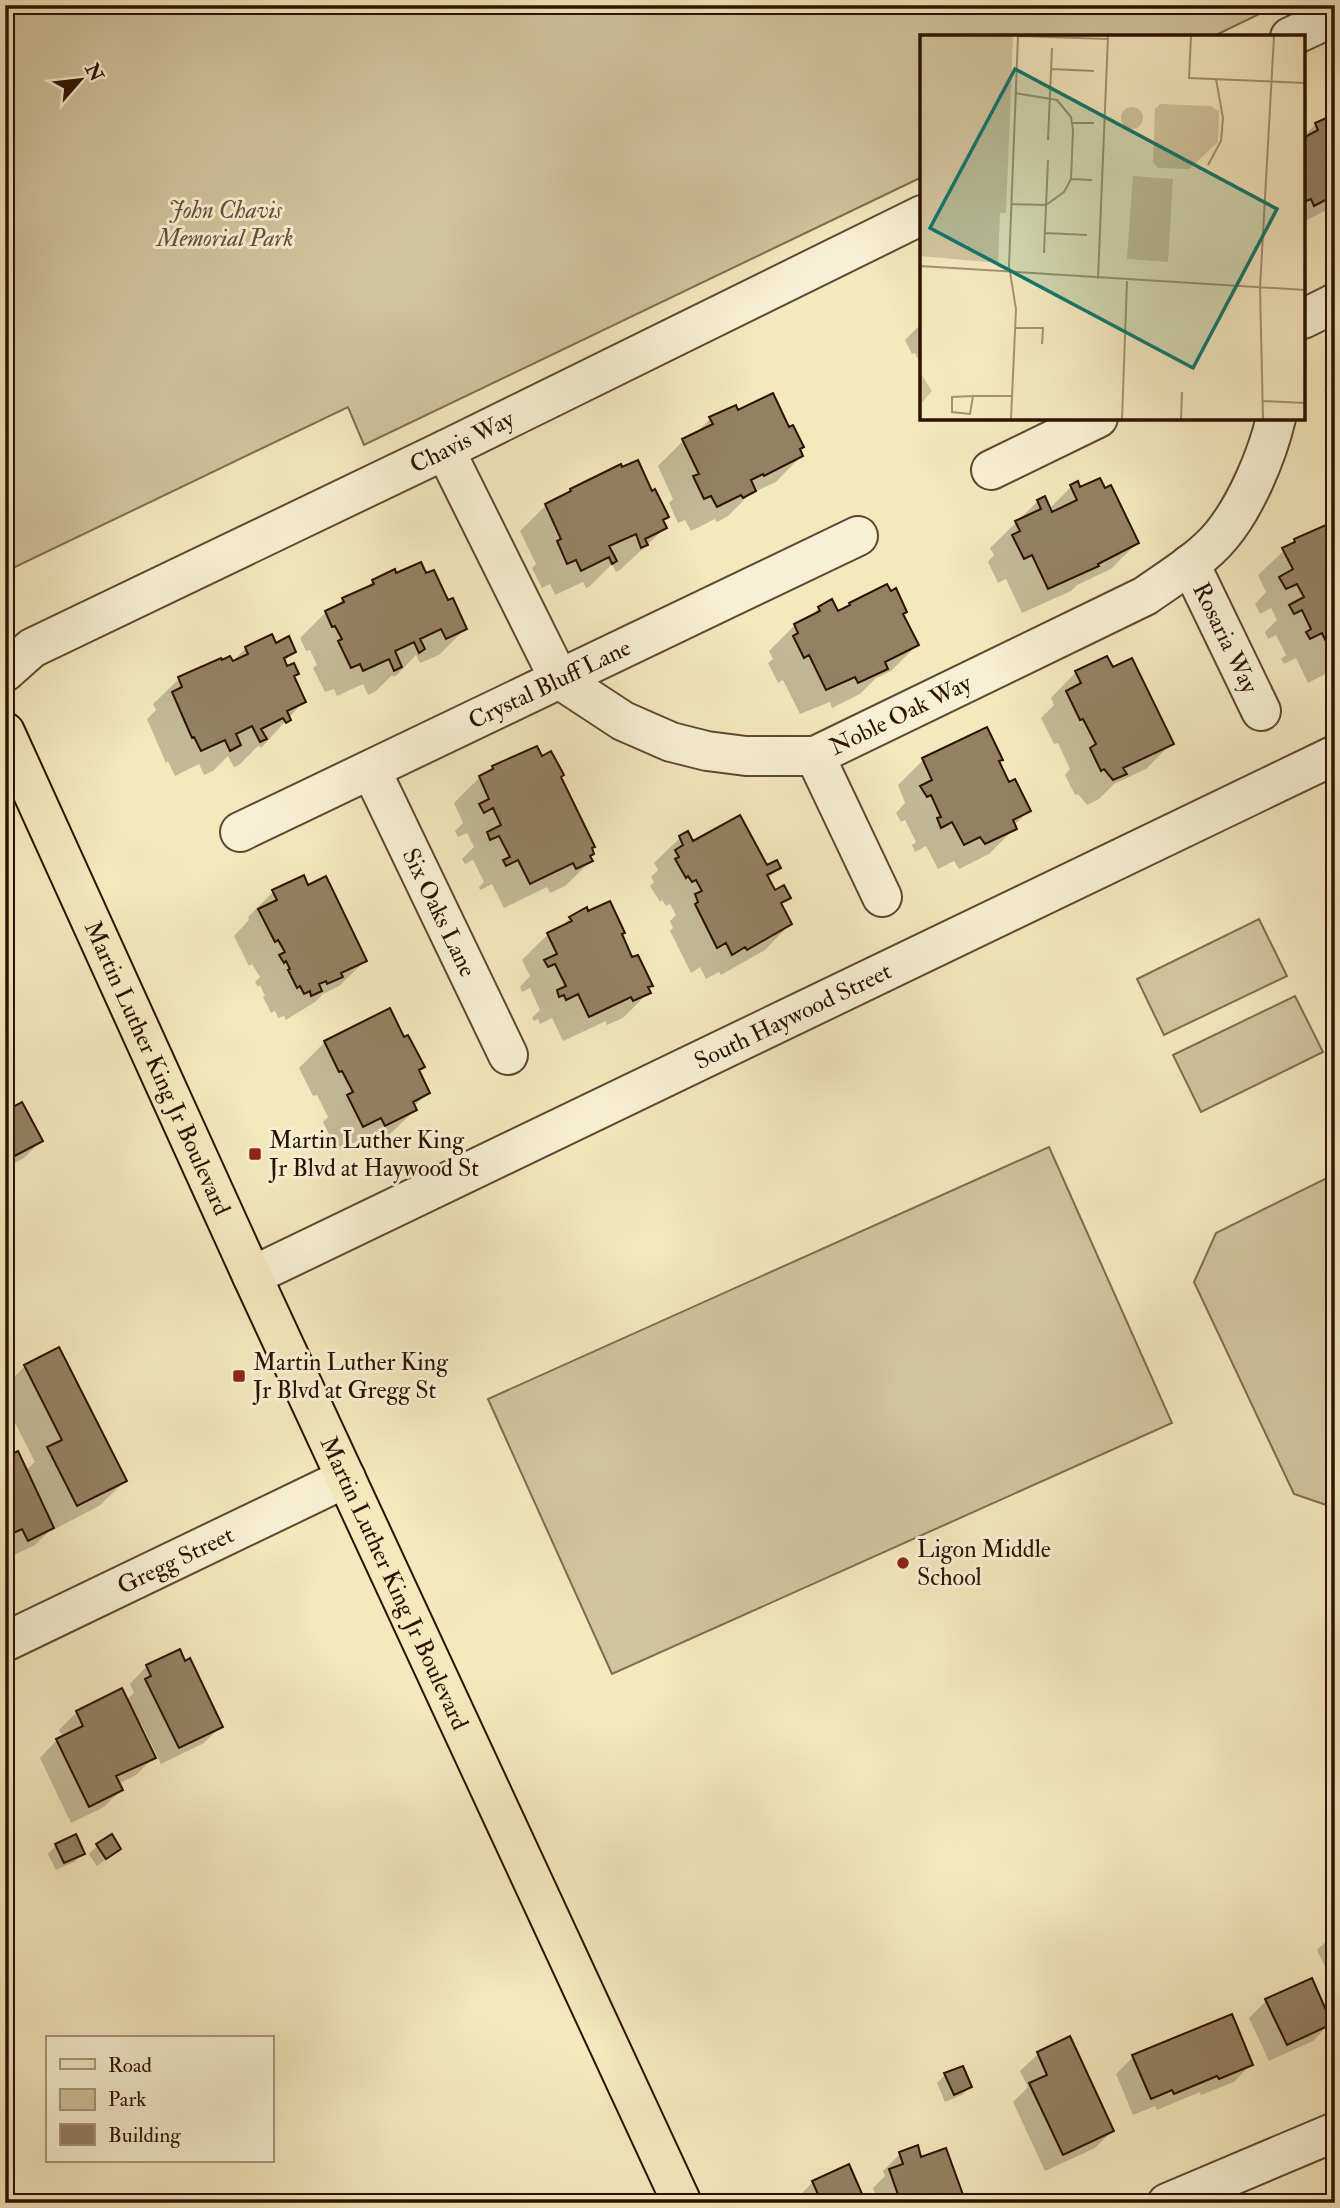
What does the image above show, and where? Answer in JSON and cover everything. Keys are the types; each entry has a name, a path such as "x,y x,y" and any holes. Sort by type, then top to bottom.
{"main road":[{"name":"Martin Luther King Jr Boulevard","path":"5,732 252,1276 682,2203"}],"street":[{"path":"1294,35 1335,16"},
{"name":"Chavis Way","path":"5,672 32,648 445,450 920,216"},
{"path":"1305,318 1335,303"},
{"path":"991,470 1094,420"},
{"name":"Noble Oak Way","path":"559,679 623,721 671,742 707,751 746,756 815,756 1145,596 1190,564 1221,536 1253,486 1276,420"},
{"path":"445,450 559,679"},
{"name":"Crystal Bluff Lane","path":"240,832 858,536"},
{"name":"Rosaria Way","path":"1190,564 1261,711"},
{"name":"South Haywood Street","path":"252,1276 1335,755"},
{"path":"815,756 883,897"},
{"name":"Six Oaks Lane","path":"371,770 508,1055"},
{"name":"Gregg Street","path":"5,1642 346,1478"},
{"path":"1167,2203 1335,2132"}],"green space":[{"name":"John Chavis Memorial Park","path":"5,5 1278,5 1216,35 920,35 920,178 364,445 348,407 11,569 5,556"},
{"path":"1259,919 1287,976 1164,1035 1137,979"},
{"path":"1295,996 1323,1052 1201,1112 1173,1055"},
{"path":"1049,1147 1172,1423 612,1674 488,1399"},
{"path":"1335,1174 1335,1508 1294,1494 1194,1282 1216,1233"}],"building":[{"path":"1335,114 1335,195 1314,206 1311,199 1305,199 1305,137 1318,130 1315,123"},
{"path":"773,393 789,427 793,425 804,447 800,449 803,456 751,480 756,491 717,507 711,496 704,499 693,476 699,474 682,439 713,424 709,417 736,405 738,410"},
{"path":"638,460 652,491 655,489 669,517 663,520 667,528 645,539 648,545 641,548 636,534 609,546 617,561 612,564 609,557 581,571 576,560 567,564 557,541 561,539 545,504 621,464 622,467"},
{"path":"1100,478 1105,488 1111,485 1139,543 1098,564 1099,566 1048,589 1032,555 1024,559 1012,535 1020,531 1015,521 1041,509 1037,500 1045,496 1052,512 1077,500 1070,485 1078,481 1080,487"},
{"path":"1335,521 1334,658 1322,633 1310,639 1306,632 1311,629 1302,610 1294,614 1289,605 1304,597 1297,584 1286,589 1279,577 1293,569 1282,548 1295,542 1294,539"},
{"path":"421,562 426,573 434,570 448,600 453,598 467,629 446,639 441,629 420,639 425,649 419,653 414,642 395,651 402,667 394,671 389,659 363,671 360,664 351,668 338,641 342,639 335,626 332,627 325,611 344,602 342,598 374,584 372,580 395,569 396,573"},
{"path":"887,584 891,591 896,588 907,612 903,614 919,645 885,662 888,669 858,683 855,677 826,690 809,655 804,658 793,636 798,633 794,624 820,611 818,607 832,599 838,611"},
{"path":"272,634 276,643 289,636 296,652 284,658 287,666 294,663 299,674 294,676 306,702 287,711 291,720 286,723 283,718 261,729 267,739 260,742 252,726 236,734 241,745 230,751 225,740 201,751 194,737 192,738 172,692 182,687 178,677 221,658 222,660 230,656 233,661 248,654 245,647"},
{"path":"1107,656 1113,667 1132,658 1174,744 1123,768 1127,774 1113,780 1104,769 1101,771 1090,748 1096,744 1083,719 1080,720 1066,691 1081,683 1075,671"},
{"path":"987,727 1003,760 999,761 1009,782 1015,779 1031,811 1013,820 1017,829 985,844 980,837 964,845 952,822 941,828 937,818 941,817 931,795 927,797 920,786 932,780 922,758"},
{"path":"537,746 542,756 551,751 595,847 592,848 594,854 590,856 593,861 576,869 573,863 530,884 518,860 506,866 503,860 510,857 499,836 490,840 487,832 501,825 493,808 484,813 479,804 489,799 479,776 493,769 492,766"},
{"path":"740,815 767,865 777,860 781,868 767,875 775,890 784,885 791,898 781,903 792,924 747,950 745,947 732,955 726,943 717,948 695,904 698,902 695,894 702,891 696,880 692,882 688,876 686,878 675,859 679,857 675,850 683,845 679,836 688,831 693,841"},
{"path":"304,875 308,885 326,876 367,961 341,973 343,977 327,984 326,981 319,984 322,991 311,996 310,991 304,994 300,986 297,988 286,961 284,963 279,955 285,952 278,940 275,942 258,909 277,900 272,890"},
{"path":"610,901 625,933 622,934 632,957 638,955 653,986 648,987 651,993 633,1001 631,997 589,1017 578,994 566,1000 564,995 559,997 557,990 566,986 555,964 548,967 544,960 557,954 547,933 572,921 569,917 587,907 588,911"},
{"path":"390,1008 404,1037 408,1035 425,1067 419,1070 430,1093 413,1102 417,1110 385,1126 381,1118 363,1127 347,1095 353,1092 342,1071 339,1072 324,1041"},
{"path":"22,1102 43,1141 5,1161 5,1111"},
{"path":"59,1347 127,1481 77,1506 47,1447 62,1440 24,1365"},
{"path":"18,1451 54,1528 28,1541 22,1529 5,1537 5,1457"},
{"path":"180,1649 185,1661 190,1658 223,1727 179,1748 145,1679 151,1676 146,1665"},
{"path":"122,1688 156,1758 116,1776 123,1790 89,1807 56,1739 83,1726 76,1711"},
{"path":"76,1834 85,1854 64,1863 55,1844"},
{"path":"112,1834 121,1849 106,1859 96,1844"},
{"path":"1312,1978 1332,2024 1287,2045 1265,1999"},
{"path":"1232,2014 1253,2065 1174,2094 1172,2090 1151,2099 1132,2055"},
{"path":"1070,2036 1114,2131 1063,2155 1029,2083 1047,2075 1037,2052"},
{"path":"963,2066 972,2087 954,2095 944,2073"},
{"path":"918,2145 921,2157 946,2148 966,2203 901,2203 889,2169 903,2164 899,2152"},
{"path":"849,2164 866,2203 822,2203 812,2181"}],"place":[{"name":"Martin Luther King Jr Blvd at Haywood St","path":"255,1154"},
{"name":"Martin Luther King Jr Blvd at Gregg St","path":"239,1376"},
{"name":"Ligon Middle School","path":"903,1563"}]}
